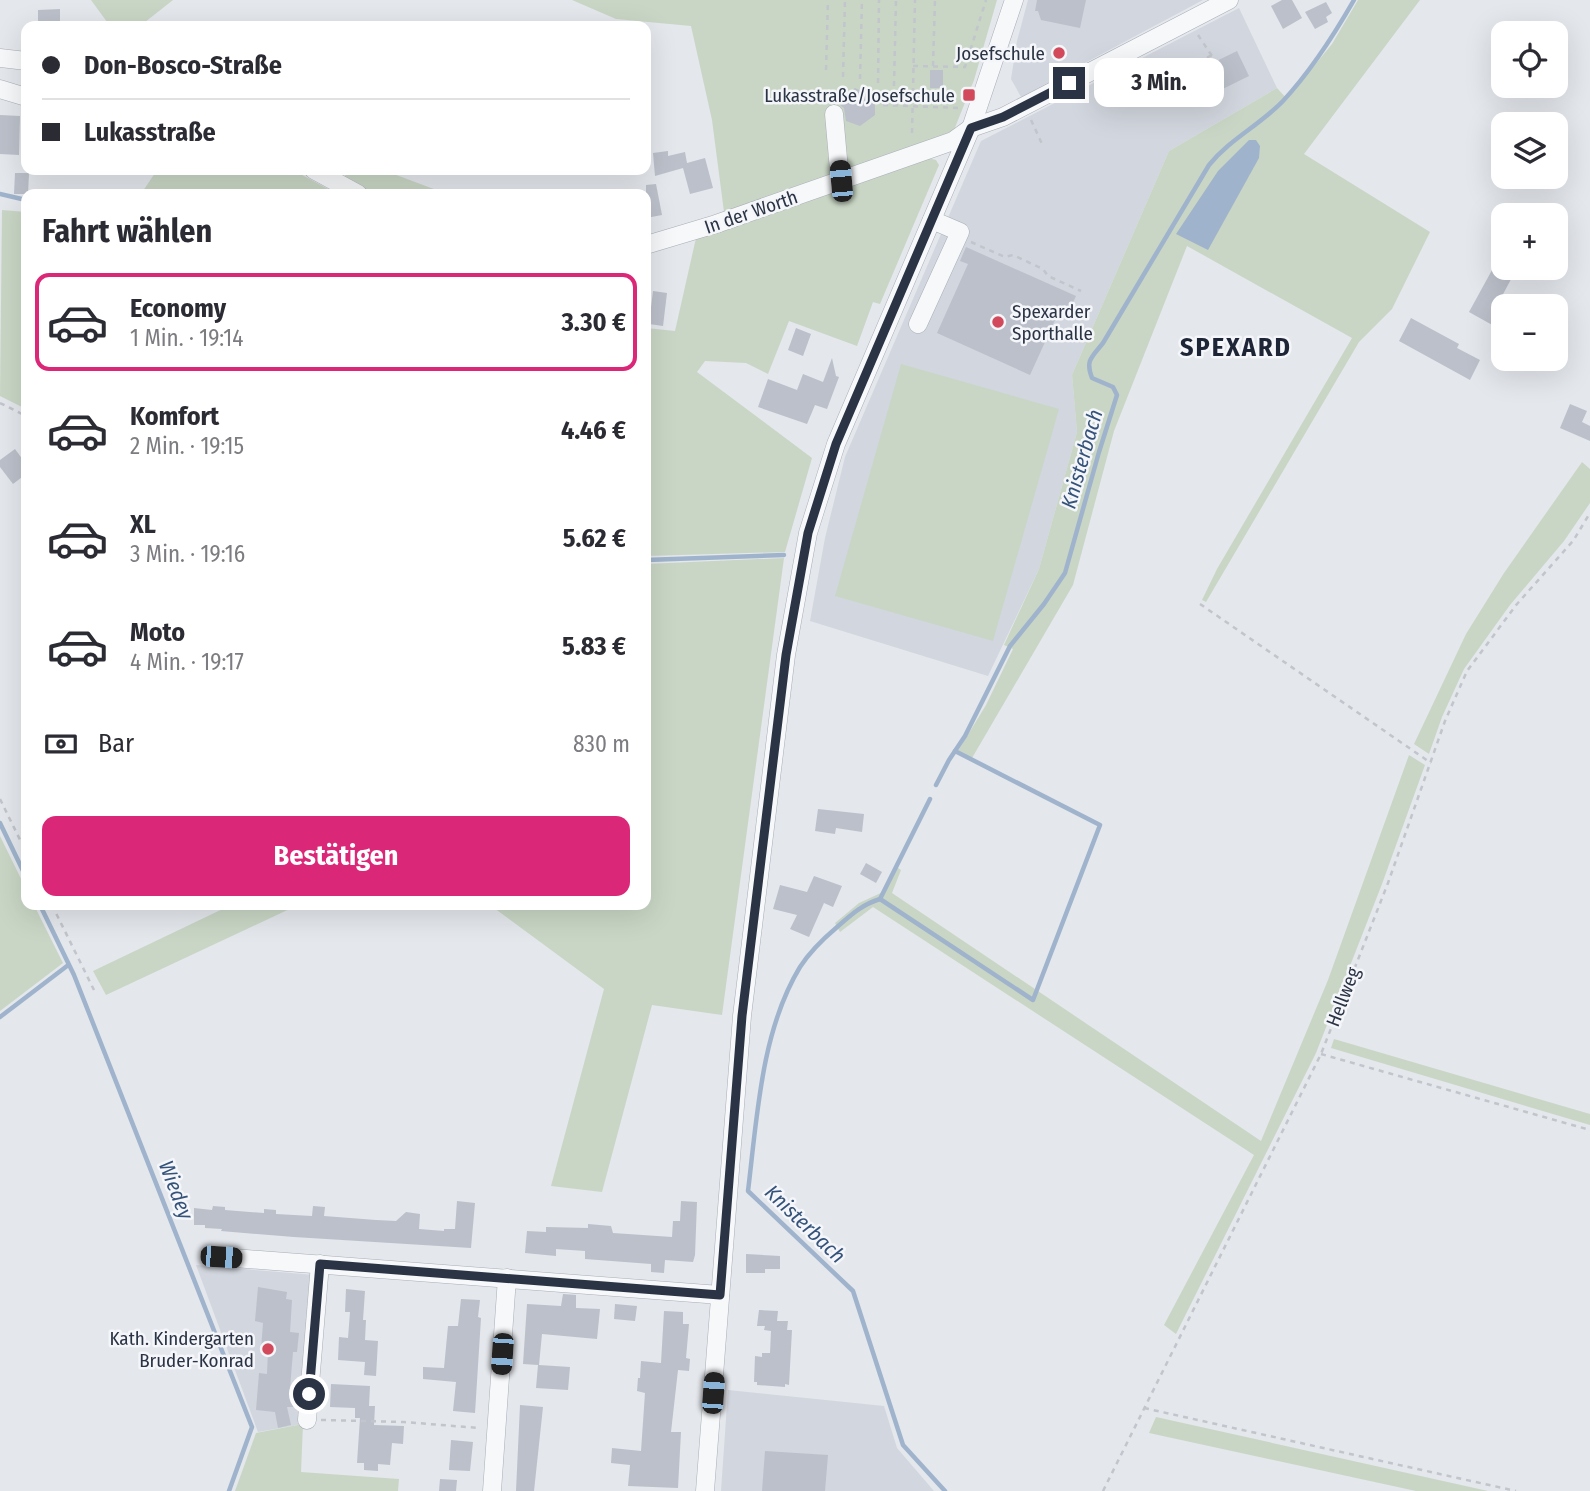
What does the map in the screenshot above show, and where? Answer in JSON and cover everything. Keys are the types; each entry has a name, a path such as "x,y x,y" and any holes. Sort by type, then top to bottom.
{"street":[{"path":"705,1491 742,1016 786,655 808,533 836,444 971,128 1014,0"},
{"name":"In der Worth","path":"651,244 716,224 953,141 971,128 1003,117 1229,0"},
{"path":"0,58 21,60"},
{"path":"0,89 21,95"},
{"path":"834,114 841,181"},
{"path":"323,175 349,189"},
{"path":"918,324 965,234 932,220"},
{"path":"221,1257 720,1295"},
{"path":"307,1420 320,1264"},
{"path":"492,1491 507,1278"}],"path":[{"path":"827,70 828,0"},
{"path":"843,77 845,0"},
{"path":"860,79 862,0"},
{"path":"878,83 879,0"},
{"path":"894,86 896,0"},
{"path":"912,133 915,0"},
{"path":"933,66 935,0"},
{"path":"914,66 964,67 986,0"},
{"path":"1198,35 1216,62"},
{"path":"1175,104 1170,76 1212,55"},
{"path":"883,105 966,109"},
{"path":"1032,123 1043,146"},
{"path":"965,234 971,242 1005,257 1013,255 1043,269 1048,276 1081,291"},
{"path":"0,403 21,414"},
{"name":"Hellweg","path":"1103,1491 1321,1054 1467,671 1517,604 1573,541 1590,513"},
{"path":"1200,604 1431,763"},
{"path":"0,799 21,842"},
{"path":"54,910 94,989"},
{"path":"1321,1054 1590,1130"},
{"path":"1144,1408 1516,1491"},
{"path":"307,1420 404,1422 496,1429"}],"shaded area":[{"name":"Josefschule","path":"1028,0 1203,0 1021,97 1011,79 1017,41"},
{"path":"1239,8 1277,88 1169,151 1072,375 1077,432 1039,569 988,676 810,621 825,538 845,457 981,141"},
{"name":"Kath. Kindergarten Bruder-Konrad","path":"196,1265 314,1275 303,1424 258,1432"},
{"path":"728,1390 884,1406 897,1448 934,1491 721,1491"}],"green space":[{"path":"91,0 173,0 146,21 106,21"},
{"path":"572,0 997,0 974,80 954,130 919,146 724,212 712,120 691,26 616,19"},
{"path":"1358,0 1420,0 1304,154 1430,232 1392,309 1359,342 1206,602 1202,600 1217,569 1352,338 1187,246 1114,431 1073,585 972,758 958,751 986,705 1013,649 1004,645 1039,569 1077,432 1072,375 1169,151 1277,88 1287,99 1332,44"},
{"path":"928,158 936,160 939,165 880,304 873,302 857,346 789,321 768,374 746,363 705,361 697,372 812,458 785,552 651,556 651,329 675,331 696,238"},
{"path":"154,175 302,175 328,189 144,189"},
{"path":"396,175 434,189 364,189 344,177"},
{"path":"2,210 21,212 21,406 0,396"},
{"path":"901,364 1059,409 993,641 835,596"},
{"path":"1582,462 1590,469 1590,503 1564,541 1510,605 1464,669 1429,754 1414,744 1466,634 1504,573"},
{"path":"784,558 722,1015 652,1005 602,1192 551,1186 604,989 497,910 651,910 651,564"},
{"path":"1409,755 1425,765 1316,1053 1176,1334 1164,1325 1254,1155 873,907 840,932 835,923 859,903 883,892 895,866 901,870 892,893 1261,1141 1328,980"},
{"path":"0,836 21,879 21,910 36,910 63,963 0,1011"},
{"path":"221,910 287,910 106,995 93,971"},
{"path":"1334,1039 1590,1114 1590,1125 1331,1048"},
{"path":"1156,1417 1488,1491 1416,1491 1149,1433"},
{"path":"303,1424 301,1472 399,1479 398,1491 235,1491 256,1433"}],"water":[{"path":"1249,140 1256,140 1260,146 1259,158 1208,250 1176,234 1218,171"}],"building":[{"path":"1037,0 1086,0 1080,28 1041,20 1038,11 1035,11"},
{"path":"1282,0 1292,0 1302,18 1283,29 1271,6"},
{"path":"1326,2 1332,13 1326,17 1328,22 1315,29 1305,12"},
{"path":"60,9 60,21 38,21 38,10"},
{"path":"1237,51 1249,76 1192,104 1185,90 1181,91 1176,81"},
{"path":"1156,60 1165,79 1144,89 1134,70"},
{"path":"930,70 943,70 943,88 930,88"},
{"path":"855,88 875,100 875,115 860,126 846,121 844,108 839,104 839,99"},
{"path":"0,115 20,116 19,155 0,154"},
{"path":"668,151 668,156 685,152 687,163 705,158 713,188 690,194 683,168 655,176 653,153"},
{"path":"15,173 29,175 28,189 21,189 21,194 14,194"},
{"path":"656,184 662,215 651,217 651,189 646,189 646,185"},
{"name":"Spexarder Sporthalle","path":"966,247 1076,296 1069,311 1061,307 1030,375 937,333 968,264 960,261"},
{"path":"1491,272 1491,280 1511,280 1503,294 1491,294 1491,324 1469,312"},
{"path":"653,291 667,293 663,326 651,324"},
{"path":"1411,318 1459,344 1457,348 1480,360 1470,380 1399,341"},
{"path":"796,328 811,334 803,356 788,350"},
{"path":"832,358 836,376 839,377 827,409 815,405 807,424 758,407 768,379 797,390 803,374 823,382"},
{"path":"1570,404 1587,411 1582,422 1590,426 1590,441 1560,428"},
{"path":"15,449 21,457 21,478 13,484 0,467 0,460"},
{"path":"818,809 864,814 862,832 836,828 835,834 815,831"},
{"path":"866,863 882,872 876,883 860,874"},
{"path":"814,876 842,886 833,907 824,903 809,937 790,929 797,915 773,909 780,885 807,892"},
{"path":"457,1201 475,1203 471,1248 221,1231 222,1229 205,1228 205,1225 194,1225 194,1208 212,1210 213,1206 225,1207 225,1210 264,1213 264,1209 276,1210 276,1214 312,1216 313,1206 325,1207 324,1216 376,1220 396,1221 406,1212 420,1214 419,1229 444,1231 455,1229"},
{"path":"681,1201 697,1202 695,1255 693,1262 665,1260 664,1273 651,1272 651,1264 585,1259 585,1251 556,1249 556,1256 525,1253 527,1231 546,1232 546,1227 588,1228 588,1224 611,1226 613,1233 672,1237 673,1221 680,1221"},
{"path":"746,1254 780,1256 780,1269 765,1269 765,1273 746,1273"},
{"path":"258,1287 287,1292 286,1299 292,1300 290,1332 299,1333 297,1352 293,1352 290,1388 294,1388 293,1407 287,1407 291,1425 278,1428 275,1412 256,1410 259,1373 267,1374 268,1350 261,1349 263,1323 255,1321"},
{"path":"346,1289 365,1291 365,1340 378,1341 376,1376 364,1375 365,1362 338,1360 339,1337 348,1338 350,1312 345,1312"},
{"path":"563,1294 576,1295 576,1308 600,1309 597,1339 542,1334 539,1365 570,1367 568,1390 536,1388 538,1365 523,1364 527,1304 561,1306"},
{"path":"461,1299 480,1300 475,1413 453,1411 456,1382 423,1379 423,1367 444,1368 448,1326 458,1326"},
{"path":"615,1304 637,1306 635,1321 614,1319"},
{"path":"759,1310 778,1311 777,1321 788,1321 787,1330 792,1330 789,1385 785,1384 785,1387 757,1385 757,1382 754,1382 755,1356 762,1357 762,1353 770,1353 771,1331 764,1330 765,1326 757,1326"},
{"path":"664,1311 683,1312 683,1324 689,1324 686,1358 690,1359 689,1371 678,1370 671,1432 681,1432 678,1488 628,1486 630,1465 611,1463 612,1448 641,1451 645,1393 637,1391 638,1378 641,1361 661,1363"},
{"path":"331,1384 370,1386 369,1406 375,1406 374,1425 404,1426 403,1444 392,1443 390,1465 378,1464 378,1471 364,1470 364,1463 357,1463 360,1418 355,1418 355,1408 330,1407"},
{"path":"520,1405 543,1407 534,1491 516,1491"},
{"path":"451,1440 473,1442 470,1471 449,1470"},
{"path":"765,1451 828,1455 825,1491 762,1491"},
{"path":"440,1479 457,1480 456,1491 439,1491"}],"waterway":[{"name":"Knisterbach","path":"936,785 965,736 1010,646 1065,573 1117,395 1113,387 1092,378 1089,367 1091,359 1209,165 1226,147 1283,101 1322,52 1354,0"},
{"path":"0,194 21,199"},
{"path":"651,560 784,555"},
{"path":"880,899 1033,1000 1100,825 955,751"},
{"name":"Knisterbach","path":"930,799 880,899 856,911 821,941 800,967 787,992 777,1019 763,1076 748,1191 853,1291 903,1445 945,1491"},
{"name":"Wiedey","path":"0,823 21,867"},
{"name":"Wiedey","path":"42,910 74,975 252,1427 229,1491"},
{"path":"0,1017 67,966"}],"place":[{"name":"Josefschule","path":"1059,53"},
{"name":"Lukasstraße/Josefschule","path":"969,95"},
{"name":"Spexarder Sporthalle","path":"998,322"},
{"name":"Kath. Kindergarten Bruder-Konrad","path":"268,1349"}],"district":[{"name":"SPEXARD","path":"1236,347"}],"route":[{"path":"309,1394 320,1264 720,1295 742,1016 786,655 808,533 836,444 971,128 1003,117 1069,83"}]}
